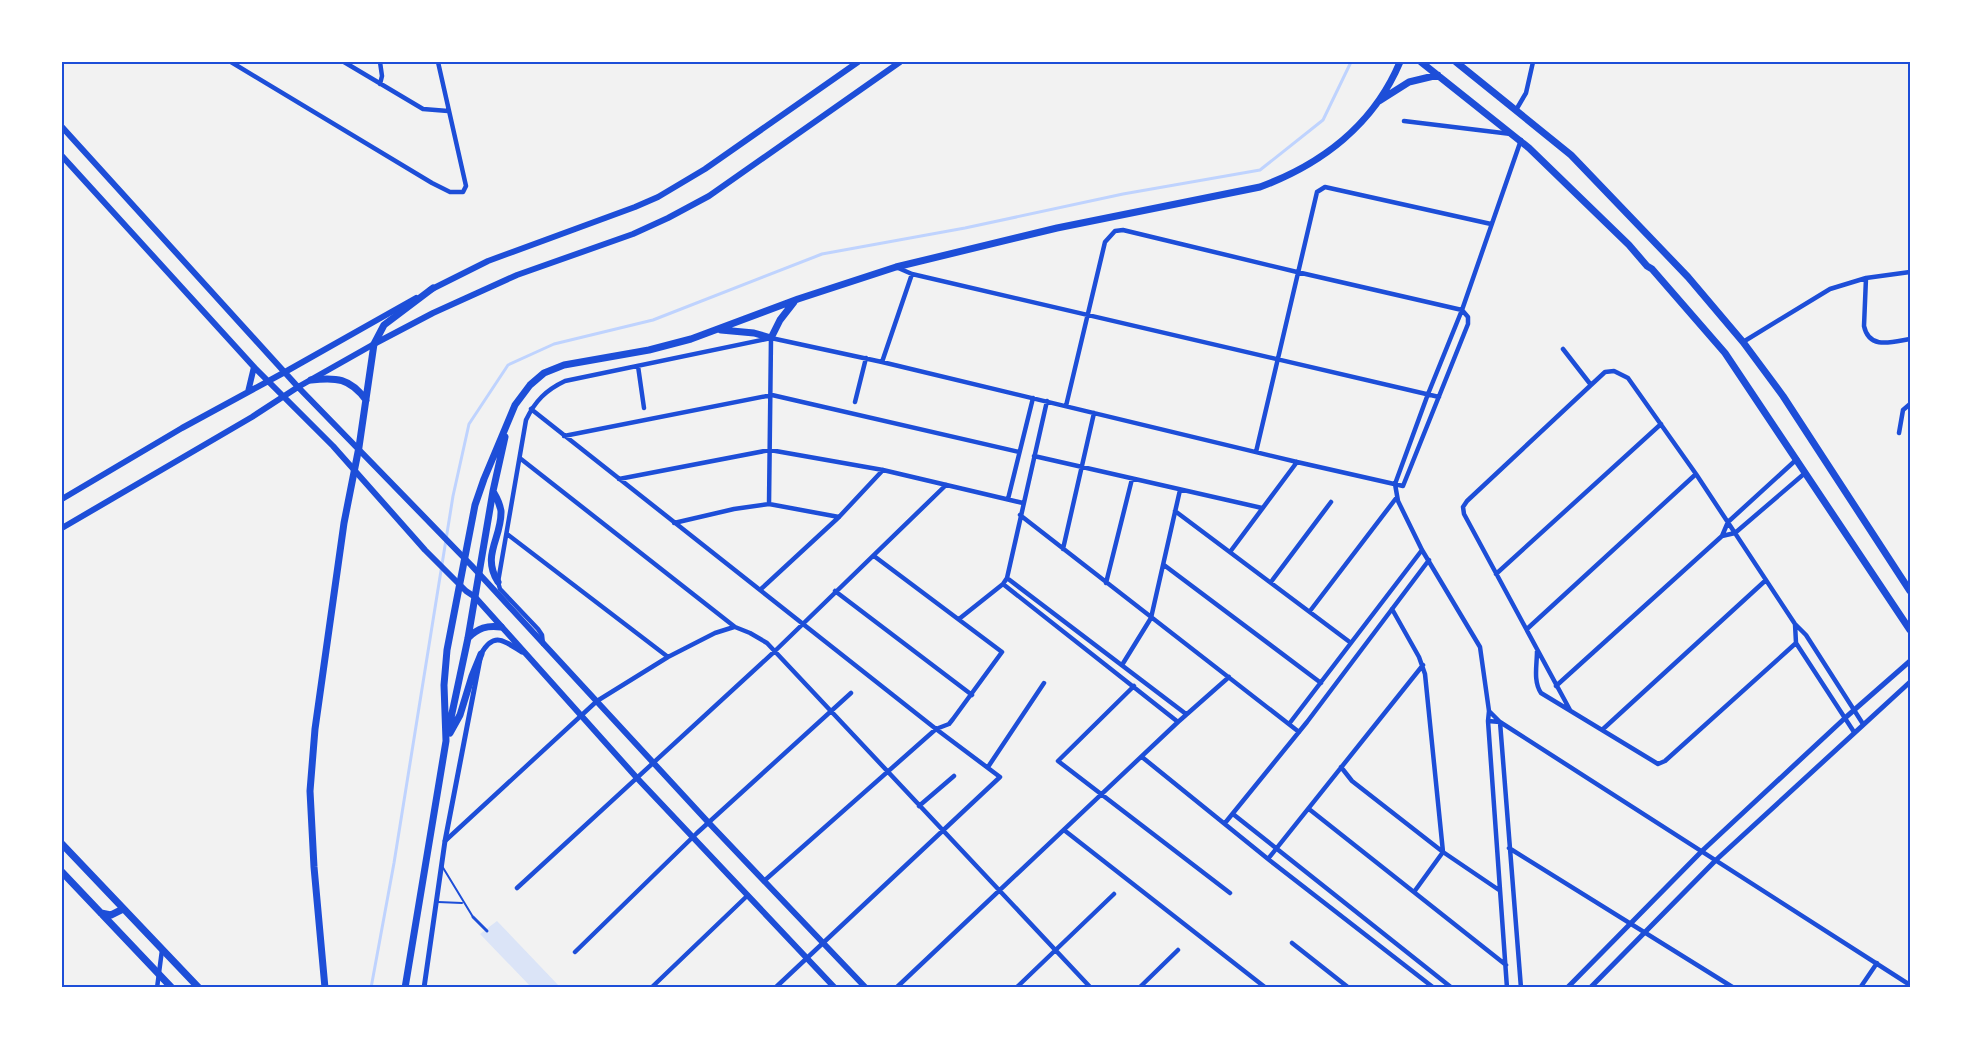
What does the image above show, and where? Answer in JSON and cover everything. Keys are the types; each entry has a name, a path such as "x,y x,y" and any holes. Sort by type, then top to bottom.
{"main road":[{"path":"62,500 182,428 433,288 488,261 635,207 658,196 705,169 858,62"},
{"path":"62,528 374,344 484,288 633,234 709,196 900,62"},
{"path":"446,741 445,669 480,490 521,395 544,373 564,365 649,350 719,330 798,299 896,267 1057,228 1260,187 1298,172 1326,154 1351,133 1377,102 1400,62"},
{"path":"1421,62 1514,134 1553,169 1629,245 1690,311 1725,353 1911,630"},
{"path":"1456,62 1571,155 1688,277 1743,342 1783,396 1911,591"},
{"path":"1377,102 1418,78 1438,75"},
{"path":"62,127 298,387 359,447 471,565 708,822 866,987"},
{"path":"62,156 254,367 355,470 425,550 475,597 637,778 835,987"},
{"path":"321,987 310,822 311,762 344,523 359,447 374,344 384,325 433,288"},
{"path":"719,330 743,331 771,338 785,312 798,299"},
{"path":"248,392 254,367"},
{"path":"311,380 330,378 349,383 359,390 366,400"},
{"path":"405,987 446,741 468,638 493,491 510,419"},
{"path":"493,491 501,510 491,557 492,570 498,582"},
{"path":"468,638 473,632 483,627 501,627"},
{"path":"446,741 460,715 474,668 482,654"},
{"path":"62,844 199,987"},
{"path":"62,872 172,987"},
{"path":"101,913 111,915 123,909"},
{"path":"320,948 326,987"}],"street":[{"path":"231,62 242,64 432,183 450,192 463,192 466,186 438,62"},
{"path":"344,62 423,109 448,111"},
{"path":"380,62 380,84"},
{"path":"1516,110 1526,93 1533,62"},
{"path":"1404,121 1514,134"},
{"path":"1507,987 1489,711 1479,646 1422,550 1397,495 1395,484 1462,310 1521,140"},
{"path":"1256,452 1297,273 1317,192 1320,188 1325,187 1491,224"},
{"path":"1066,406 1105,242 1115,231 1123,230 1297,273 1462,310 1468,317 1468,324 1404,486 1310,611"},
{"path":"896,267 912,274 1439,397"},
{"path":"1743,342 1830,289 1866,278 1911,272"},
{"path":"882,362 912,274"},
{"path":"1866,278 1864,326 1871,340 1879,343 1911,339"},
{"path":"769,504 771,338"},
{"path":"543,644 542,635 538,629 500,589 498,582 526,420 531,409 541,396 552,387 565,381 771,338 866,358 1404,486"},
{"path":"1563,349 1591,385"},
{"path":"855,402 866,358"},
{"path":"638,366 644,408"},
{"path":"1570,710 1464,514 1463,507 1605,372 1614,371 1628,378 1661,424 1795,624 1806,635 1863,724"},
{"path":"564,436 772,395 1019,452"},
{"path":"1008,499 1033,398"},
{"path":"959,619 1003,584 1007,578 1047,401"},
{"path":"1899,434 1908,405"},
{"path":"531,409 1000,777 775,987"},
{"path":"1063,549 1094,413"},
{"path":"1496,574 1661,424"},
{"path":"619,479 770,450 883,470 1023,503"},
{"path":"1034,456 1262,508"},
{"path":"520,459 735,627 759,637 775,651 1091,987"},
{"path":"1556,686 1722,536 1728,522 1797,459"},
{"path":"1230,552 1296,462"},
{"path":"760,590 839,517 883,470"},
{"path":"1722,536 1735,533 1805,472"},
{"path":"1527,629 1696,474"},
{"path":"1106,583 1132,479"},
{"path":"517,888 804,624 835,591 946,485"},
{"path":"1122,665 1151,618 1180,490"},
{"path":"1271,582 1331,502"},
{"path":"674,523 769,504 839,517"},
{"path":"1175,511 1351,643"},
{"path":"1020,515 1299,732"},
{"path":"507,534 668,657"},
{"path":"1289,724 1422,550"},
{"path":"764,881 886,771 936,729 949,724 1002,652 874,556"},
{"path":"1225,823 1299,732 1429,560"},
{"path":"1164,565 1321,683"},
{"path":"1007,578 1186,714"},
{"path":"1602,730 1766,580"},
{"path":"1003,584 1178,722"},
{"path":"835,591 972,695"},
{"path":"1392,609 1423,665 1443,852 1414,892"},
{"path":"1795,624 1796,643 1854,732"},
{"path":"446,842 597,701 668,657 715,633 735,627"},
{"path":"424,987 446,842 482,654 490,641 497,639 526,654"},
{"path":"1537,648 1537,687 1548,699 1658,764 1665,761 1796,643"},
{"path":"1567,987 1702,851 1911,660"},
{"path":"1268,859 1423,665"},
{"path":"896,987 1186,714 1229,677"},
{"path":"1826,689 1836,682"},
{"path":"1590,987 1716,860 1911,682"},
{"path":"988,767 1044,683"},
{"path":"1134,686 1058,761 1230,893"},
{"path":"575,952 692,837 851,693"},
{"path":"1489,711 1500,722 1911,985"},
{"path":"1488,721 1500,722"},
{"path":"1500,722 1521,987"},
{"path":"1142,757 1268,859 1434,987"},
{"path":"1341,767 1352,781 1443,852 1500,891"},
{"path":"919,806 954,776"},
{"path":"1309,809 1506,964"},
{"path":"1233,814 1452,987"},
{"path":"1064,830 1266,987"},
{"path":"1509,848 1734,987"},
{"path":"1016,987 1114,894"},
{"path":"651,987 747,896"},
{"path":"473,917 487,930"},
{"path":"1292,943 1349,987"},
{"path":"157,987 162,950"},
{"path":"1139,987 1179,950"},
{"path":"1860,987 1877,963"}],"lane":[{"path":"442,866 462,903 473,917"},
{"path":"437,902 462,903"}],"shaded area":[{"path":"497,921 560,987 531,987 480,934"}],"waterway":[{"path":"371,988 394,863 453,496 469,424 508,365 554,344 653,320 822,254 965,228 1123,194 1260,170 1323,120 1351,62"}]}
